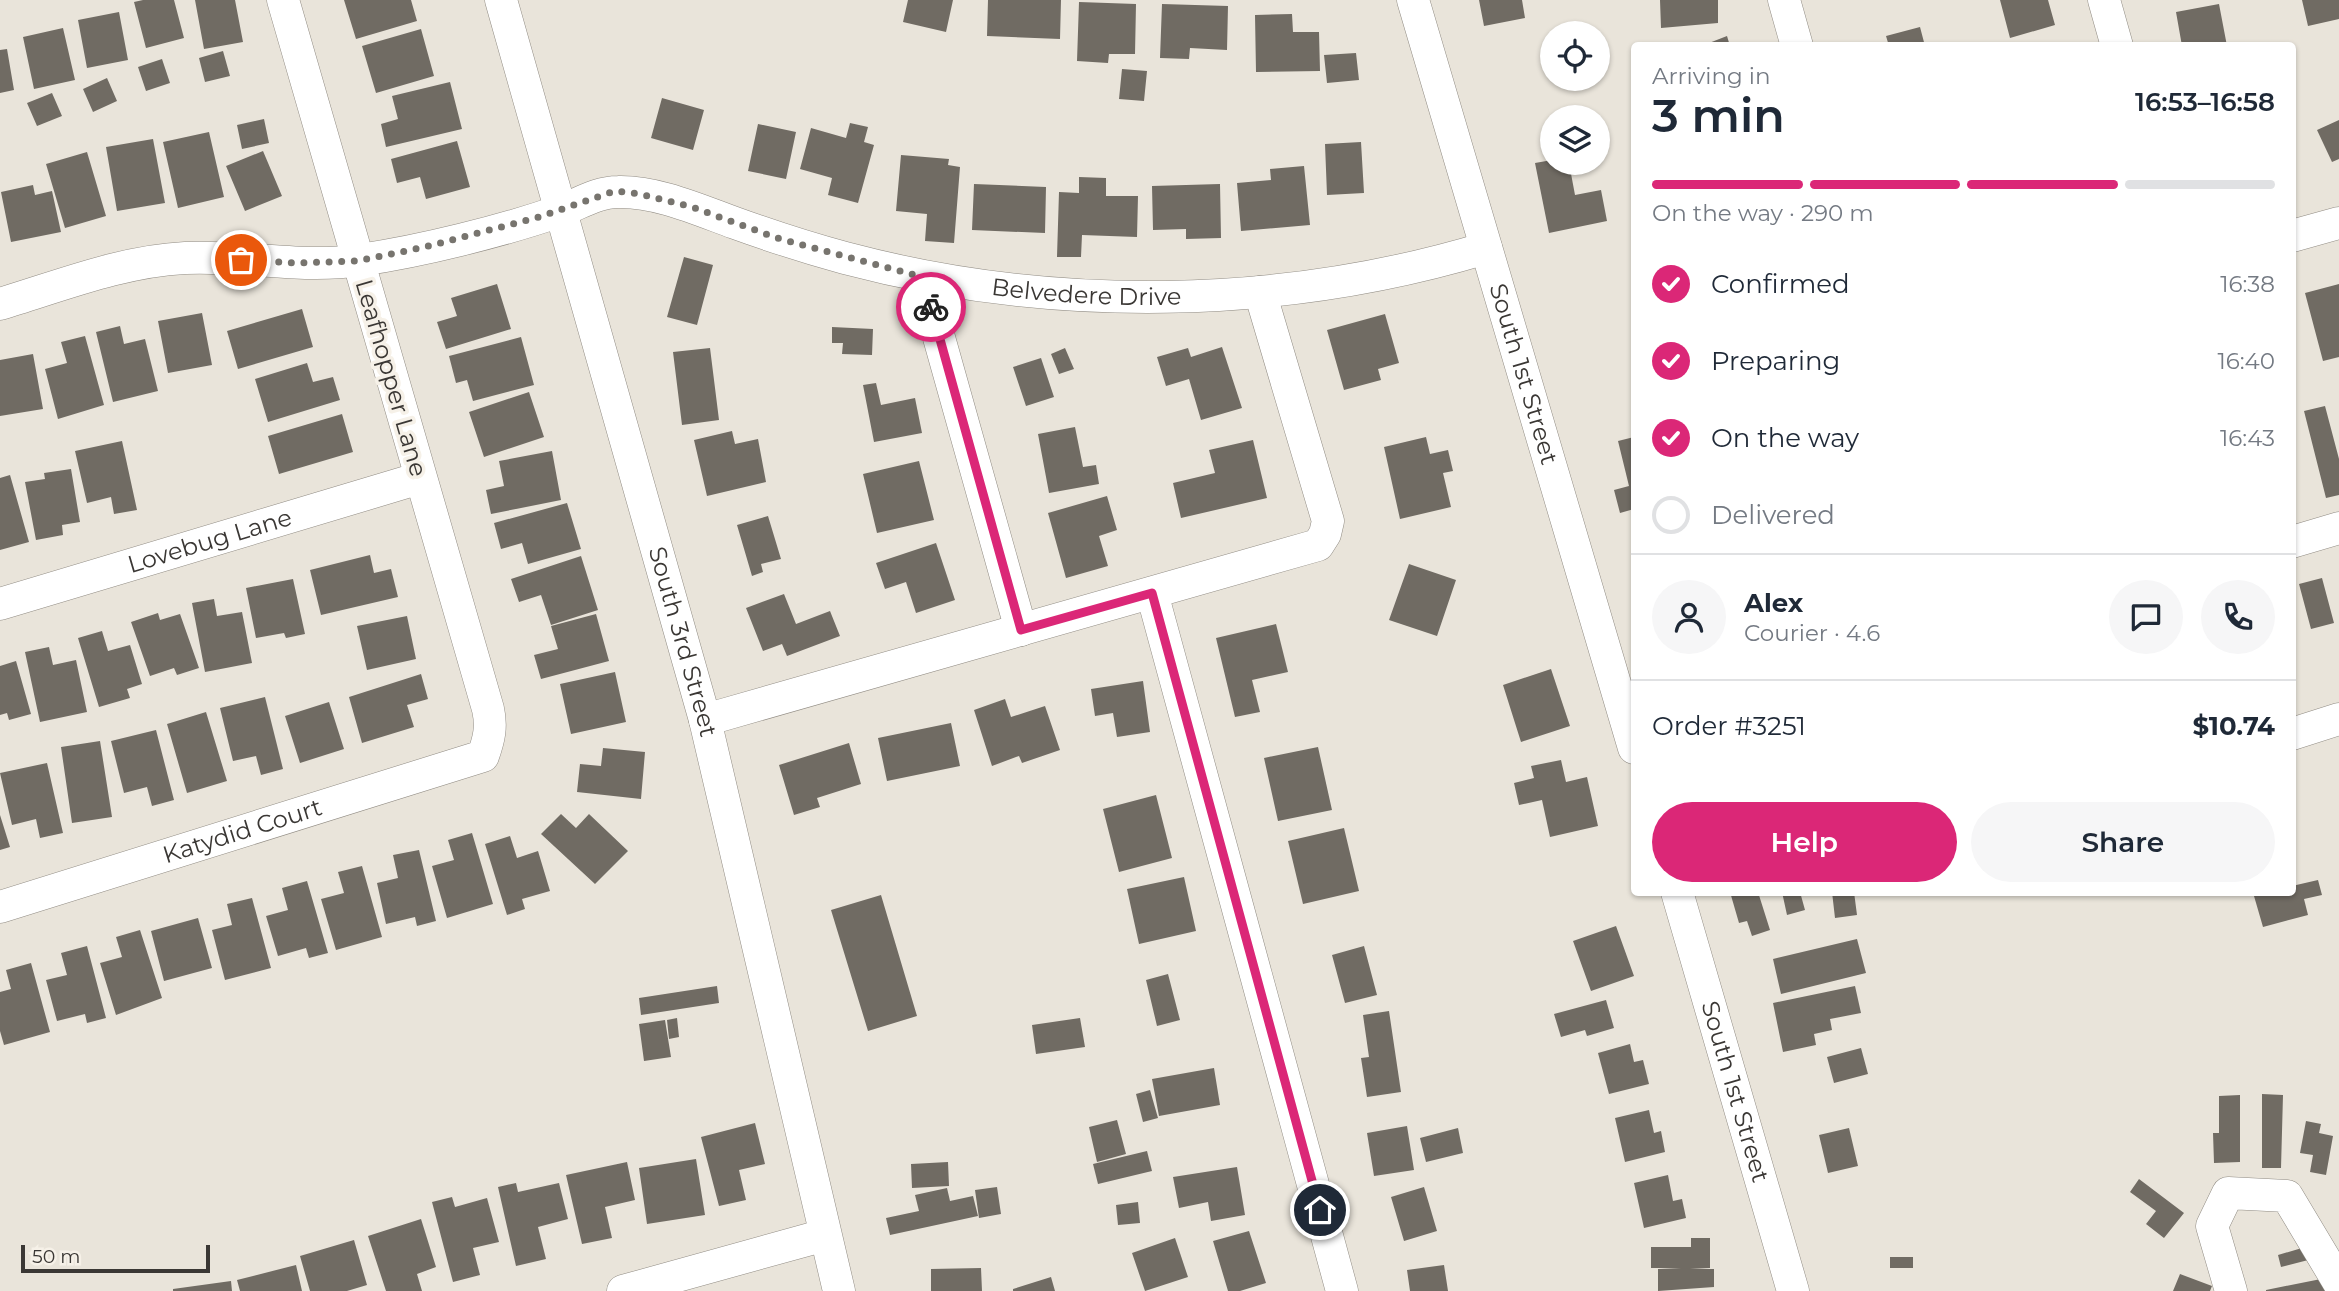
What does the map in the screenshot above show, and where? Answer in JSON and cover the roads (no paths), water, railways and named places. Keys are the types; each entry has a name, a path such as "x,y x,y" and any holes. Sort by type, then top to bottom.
{"street":[{"name":"Leafhopper Lane","path":"283,0 488,709 491,725 483,756"},
{"name":"South 3rd Street","path":"501,0 705,720 839,1291"},
{"name":"South 1st Street","path":"1413,0 1631,738"},
{"path":"1784,0 1796,42"},
{"path":"2104,0 2116,42"},
{"name":"Belvedere Drive","path":"0,304 132,265 184,258 297,263 357,261 425,247 562,211 588,198 615,191 640,194 692,207 791,242 922,277 1094,295 1192,296 1260,292 1368,278 1486,248"},
{"path":"2296,235 2339,223"},
{"path":"922,277 1021,630"},
{"path":"705,720 1318,545 1325,534 1328,521 1260,292"},
{"name":"Lovebug Lane","path":"0,604 420,478"},
{"path":"2296,541 2339,528"},
{"path":"1152,593 1342,1291"},
{"path":"2296,733 2339,719"},
{"name":"Katydid Court","path":"0,907 483,756"},
{"name":"South 1st Street","path":"1678,896 1793,1291"},
{"path":"2231,1291 2212,1226 2228,1193 2287,1196 2339,1283"},
{"path":"623,1291 825,1235"}]}
